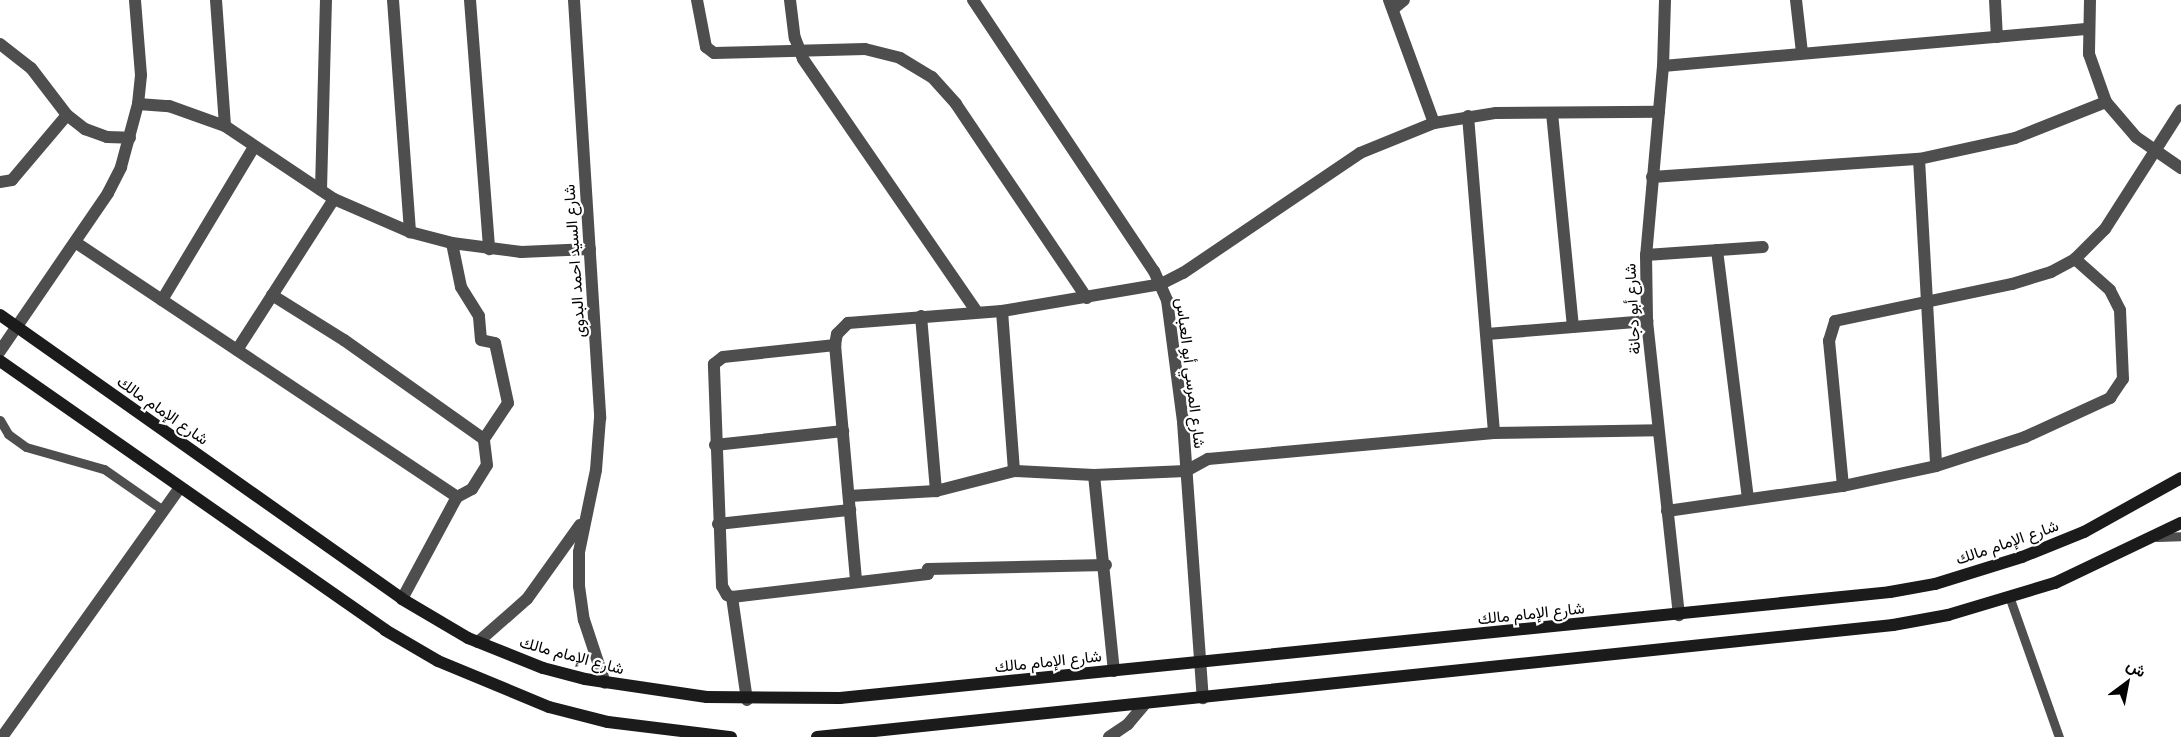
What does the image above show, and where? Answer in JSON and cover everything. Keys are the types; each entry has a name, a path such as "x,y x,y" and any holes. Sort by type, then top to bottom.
{"street":[{"path":"0,351 108,193 130,138 138,105 141,45 135,0"},
{"path":"216,0 225,126"},
{"path":"321,190 326,0"},
{"path":"393,0 410,232"},
{"path":"470,0 489,249"},
{"name":"شارع السيد احمد البدوى","path":"574,0 600,418 596,470 584,519 579,586 589,641 605,683"},
{"path":"697,0 706,47 714,53 883,52 932,77 956,104 1087,298"},
{"path":"790,0 799,51 977,312"},
{"name":"شارع المرسي أبو العباس","path":"972,0 1161,284 1177,369 1203,698"},
{"path":"1404,0 1391,4 1434,123"},
{"name":"شارع أبو دجانة","path":"1665,0 1663,66 1646,255 1647,321 1679,615"},
{"path":"1796,0 1802,53"},
{"path":"1995,0 1997,37"},
{"path":"2090,0 2088,29 2091,63 2106,102 2119,121 2155,151 2181,168"},
{"path":"1663,66 2088,29"},
{"path":"0,44 31,68 66,115 85,129 107,137 130,138"},
{"path":"1652,177 1919,159 2015,138 2106,102"},
{"path":"138,105 169,106 225,126 334,199 410,232 452,243 489,249 521,252 590,249"},
{"path":"1843,486 1830,330 1835,321 1844,316 2012,284 2051,272 2075,260 2105,229 2181,110"},
{"path":"856,580 835,345 837,334 848,322 1002,311 1161,284 1360,153 1434,123 1468,116 1659,112"},
{"path":"1552,113 1573,327"},
{"path":"0,182 12,180 66,115"},
{"path":"1468,116 1494,433"},
{"path":"162,300 254,147"},
{"path":"1919,159 1936,466"},
{"path":"237,350 334,199"},
{"path":"75,242 457,497"},
{"path":"402,599 457,497 472,489 487,465 484,440 508,403 495,343 481,340 479,316 461,287 452,243"},
{"path":"1646,255 1763,247"},
{"path":"1717,250 1749,499"},
{"path":"1667,511 1843,486 1936,466 2036,433 2110,398 2118,390 2124,368 2120,310 2110,290 2075,260"},
{"path":"272,295 344,340 484,440"},
{"path":"1002,311 1014,471"},
{"name":"شارع الإمام مالك","path":"0,315 402,599 478,642 543,668 605,683 747,700 840,698 1890,592 1979,572 2084,532 2181,478"},
{"path":"921,316 936,491"},
{"path":"1487,334 1647,321"},
{"path":"835,345 715,361 718,524 722,586 727,595 732,597 856,580 928,574 928,569 1106,565"},
{"path":"0,361 385,630 492,687 608,722 731,737"},
{"path":"849,496 936,491 1014,471 1094,475 1186,471 1208,459 1494,433 1658,430"},
{"path":"715,445 843,431"},
{"path":"1094,475 1106,565 1114,671"},
{"path":"2,737 180,487"},
{"path":"718,524 850,510"},
{"name":"شارع السيد احمد البدوى","path":"478,642 527,599 561,556 584,519"},
{"path":"817,737 1893,625 1948,615 2055,583 2157,537 2181,523"},
{"path":"732,597 747,700"},
{"path":"1109,737 1128,724 1145,704"}],"lane":[{"path":"0,420 8,434 26,447 104,469 163,510"},
{"path":"2157,537 2181,536"},
{"path":"2009,596 2060,737"}]}
